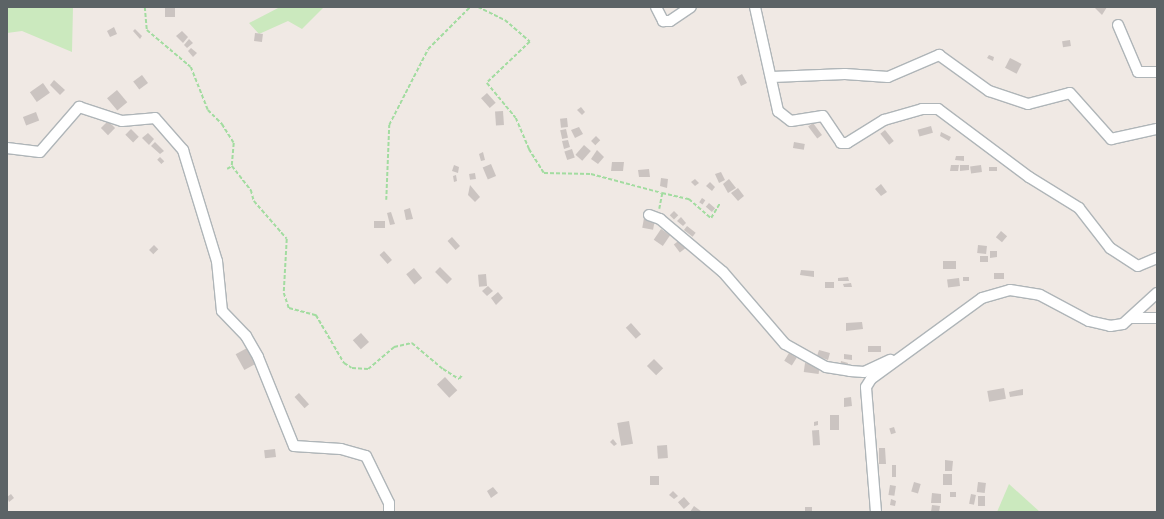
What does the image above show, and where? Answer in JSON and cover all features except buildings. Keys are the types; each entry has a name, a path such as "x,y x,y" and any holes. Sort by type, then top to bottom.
{"street":[{"path":"656,7 663,21 670,21 691,7"},
{"path":"756,7 778,110 791,121 823,116 841,143 901,114 938,109 1029,177 1079,208 1110,248 1132,263 1138,266 1157,258"},
{"path":"1118,25 1138,72 1157,72"},
{"path":"772,77 845,74 888,77 939,55 989,91 1028,104 1070,93 1111,139 1157,129"},
{"path":"7,148 40,152 79,107 122,120 155,118 183,150 216,261 222,311 246,336 258,357 294,446 341,449 366,456 390,503 389,512"},
{"path":"653,216 743,292 785,344 826,367 864,372 906,352"},
{"path":"876,512 866,387 871,379 968,305 1010,290 1040,295 1089,321 1110,326 1123,324 1157,293"},
{"path":"1131,318 1157,318"}],"path":[{"path":"145,7 147,30 191,68 208,110 222,124 234,143 232,166 251,190 254,201 287,240 284,293 289,308 316,316 344,363 352,368 368,369 394,347 412,343 459,379 462,375"},
{"path":"386,200 389,126 428,49 470,7"},
{"path":"478,7 506,20 530,42 487,84 516,118 529,148 544,173 591,174 689,199 712,218 720,203"},
{"path":"227,169 232,166"},
{"path":"653,216 662,192"}],"green space":[{"path":"7,7 73,7 72,52 22,31 7,33"},
{"path":"280,7 324,7 302,29 288,21 259,34 249,23"},
{"path":"1009,484 1040,512 997,512"}]}
